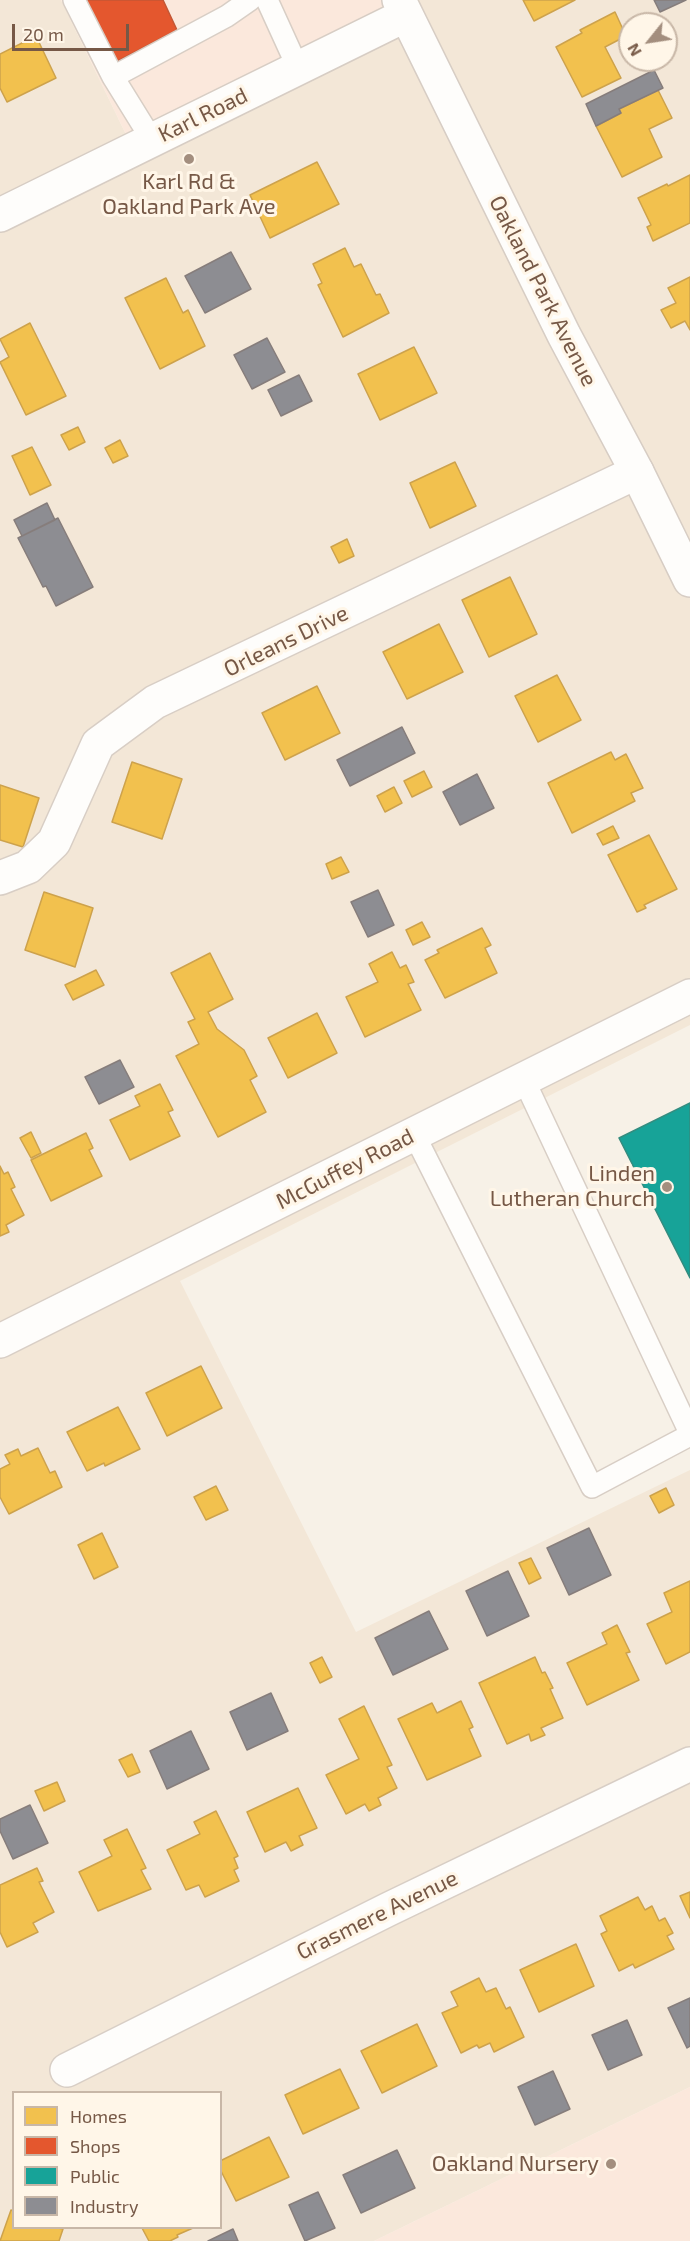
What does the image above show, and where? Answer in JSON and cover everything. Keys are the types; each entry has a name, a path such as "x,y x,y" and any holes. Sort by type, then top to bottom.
{"street":[{"name":"Karl Road","path":"0,215 298,69 402,8"},
{"name":"Oakland Park Avenue","path":"402,8 564,335 687,565"},
{"name":"Orleans Drive","path":"0,878 28,867 54,842 98,744 154,702 637,472"},
{"name":"McGuffey Road","path":"0,1341 690,996"},
{"name":"Grasmere Avenue","path":"67,2070 389,1909 690,1764"}],"lane":[{"path":"74,0 113,76 152,140"},
{"path":"113,76 223,8 250,0"},
{"path":"267,0 298,69"},
{"path":"414,1134 592,1487 690,1434 524,1080"}],"shaded area":[{"path":"0,0 61,0 133,149 392,0 690,0 690,1025 180,1281 356,1632 690,1470 690,2087 374,2241 0,2241"},
{"path":"61,0 392,0 401,20 133,149"},
{"name":"Oakland Nursery","path":"690,2087 690,2241 374,2241"}],"building: Homes":[{"path":"523,0 575,0 534,21"},
{"path":"615,12 618,19 618,40 605,47 621,78 582,97 556,47 582,33 580,30"},
{"path":"36,36 56,78 7,102 0,88 0,54"},
{"path":"658,90 672,118 649,129 662,157 622,177 596,126 621,113 619,109"},
{"path":"317,162 339,204 270,238 250,195"},
{"path":"690,175 690,223 653,241 647,227 651,225 638,198"},
{"path":"345,248 354,267 361,264 376,295 380,294 389,313 343,337 318,285 322,283 313,264"},
{"path":"690,277 690,330 685,321 671,328 661,310 676,303 668,288"},
{"path":"166,278 183,313 188,310 205,346 160,369 125,298"},
{"path":"30,323 66,396 26,415 0,362 9,357 0,339"},
{"path":"414,347 437,393 380,420 358,374"},
{"path":"78,427 85,442 69,450 61,435"},
{"path":"120,440 128,456 113,463 105,448"},
{"path":"32,447 51,485 30,495 12,456"},
{"path":"455,462 476,506 430,528 410,483"},
{"path":"347,539 354,556 339,563 331,547"},
{"path":"510,577 537,634 489,657 462,600"},
{"path":"439,624 463,672 407,699 383,652"},
{"path":"557,675 581,720 538,742 515,696"},
{"path":"317,686 340,733 285,760 262,713"},
{"path":"611,752 615,760 626,754 643,788 631,793 635,801 572,833 548,783"},
{"path":"132,762 182,779 162,839 112,822"},
{"path":"424,771 432,787 412,797 404,781"},
{"path":"0,785 39,798 23,847 0,840"},
{"path":"394,787 402,803 385,812 377,796"},
{"path":"613,826 619,838 603,845 597,834"},
{"path":"649,835 677,889 644,905 646,908 637,912 608,855"},
{"path":"341,857 349,872 332,879 326,864"},
{"path":"44,892 93,908 75,967 25,950"},
{"path":"422,922 430,937 413,945 406,930"},
{"path":"482,928 491,945 485,948 497,973 445,998 425,960 439,953 437,950"},
{"path":"392,952 400,968 406,965 414,982 408,984 421,1010 365,1037 346,997 378,982 369,964"},
{"path":"210,953 233,999 208,1012 217,1029 244,1050 257,1076 250,1080 266,1112 218,1137 176,1056 199,1044 188,1022 195,1019 171,973"},
{"path":"96,970 104,985 73,1000 65,985"},
{"path":"317,1013 337,1053 288,1078 268,1038"},
{"path":"160,1084 173,1110 168,1112 180,1136 130,1160 110,1120 140,1106 135,1096"},
{"path":"31,1132 41,1153 31,1158 20,1138"},
{"path":"86,1133 93,1148 89,1150 102,1176 51,1201 31,1160"},
{"path":"0,1166 4,1174 8,1172 15,1187 11,1189 24,1215 6,1225 9,1232 0,1236"},
{"path":"201,1366 222,1408 167,1436 146,1393"},
{"path":"118,1407 140,1449 105,1466 104,1463 87,1471 67,1432"},
{"path":"38,1448 50,1473 55,1471 62,1487 9,1514 0,1497 0,1469 10,1464 5,1455 18,1449 21,1456"},
{"path":"216,1486 228,1510 206,1520 194,1497"},
{"path":"666,1488 674,1505 659,1513 650,1496"},
{"path":"102,1533 118,1567 94,1579 78,1545"},
{"path":"531,1558 541,1578 529,1584 519,1563"},
{"path":"690,1581 690,1652 666,1664 647,1624 672,1612 664,1593"},
{"path":"617,1625 630,1652 626,1653 639,1680 587,1705 567,1663 607,1644 602,1633"},
{"path":"322,1657 332,1677 320,1683 310,1663"},
{"path":"535,1657 542,1673 545,1672 553,1688 550,1689 563,1718 541,1728 545,1735 531,1741 529,1734 507,1744 479,1683"},
{"path":"461,1701 473,1727 469,1729 481,1756 427,1780 398,1719 432,1703 437,1713"},
{"path":"364,1706 392,1765 387,1767 397,1788 378,1798 381,1805 369,1811 365,1804 346,1814 326,1775 359,1759 339,1719"},
{"path":"132,1754 140,1772 128,1777 119,1760"},
{"path":"57,1782 65,1801 44,1811 35,1791"},
{"path":"298,1788 317,1828 299,1836 303,1845 291,1851 286,1842 265,1852 247,1812"},
{"path":"216,1811 238,1856 234,1858 238,1868 234,1870 239,1881 205,1897 199,1885 186,1890 167,1850 200,1834 194,1822"},
{"path":"127,1829 146,1868 141,1870 151,1889 98,1911 79,1872 112,1856 104,1840"},
{"path":"37,1868 43,1881 39,1882 54,1912 33,1923 38,1932 7,1947 0,1932 0,1885"},
{"path":"690,1892 690,1918 680,1896"},
{"path":"638,1897 645,1910 652,1906 659,1921 665,1918 673,1933 667,1936 674,1949 635,1968 633,1964 619,1971 601,1934 607,1931 600,1916"},
{"path":"576,1944 594,1986 539,2012 520,1970"},
{"path":"479,1978 486,1992 496,1988 506,2009 510,2007 524,2037 494,2052 490,2043 479,2048 477,2045 461,2053 442,2013 458,2006 451,1992"},
{"path":"417,2024 437,2066 382,2093 361,2051"},
{"path":"340,2069 359,2108 303,2134 285,2095"},
{"path":"269,2137 289,2177 236,2201 222,2173 222,2160"},
{"path":"11,2210 12,2229 63,2229 59,2241 0,2241"},
{"path":"143,2229 191,2229 170,2241 149,2241"}],"building: Shops":[{"path":"84,0 163,0 177,30 114,63"}],"building: Public":[{"name":"Linden Lutheran Church","path":"690,1103 690,1278 619,1138"}],"building: Industry":[{"path":"654,0 686,0 660,12"},
{"path":"650,72 655,72 663,88 619,109 621,113 596,126 586,104"},
{"path":"231,252 251,289 205,313 185,276"},
{"path":"267,338 285,372 252,389 234,355"},
{"path":"299,375 312,401 281,416 268,390"},
{"path":"47,503 55,520 22,536 14,520"},
{"path":"58,518 93,587 56,606 46,586 43,587 18,538"},
{"path":"402,727 415,753 350,786 337,760"},
{"path":"477,774 494,808 460,825 443,792"},
{"path":"378,890 394,925 368,937 351,902"},
{"path":"120,1060 134,1087 99,1104 85,1077"},
{"path":"589,1528 611,1575 569,1595 547,1548"},
{"path":"508,1571 529,1616 487,1636 466,1591"},
{"path":"429,1611 448,1649 393,1675 375,1638"},
{"path":"271,1693 288,1731 247,1750 230,1712"},
{"path":"191,1731 209,1769 167,1789 150,1751"},
{"path":"30,1805 48,1843 13,1859 0,1831 0,1819"},
{"path":"690,1998 690,2046 687,2048 668,2008"},
{"path":"627,2020 642,2055 608,2070 592,2035"},
{"path":"553,2071 570,2109 535,2125 518,2087"},
{"path":"397,2150 415,2188 361,2213 343,2175"},
{"path":"318,2192 335,2228 305,2241 289,2205"},
{"path":"233,2229 238,2241 208,2241"}],"place":[{"name":"Karl Rd & Oakland Park Ave","path":"189,159"},
{"name":"Linden Lutheran Church","path":"667,1187"},
{"name":"Oakland Nursery","path":"611,2164"}]}
